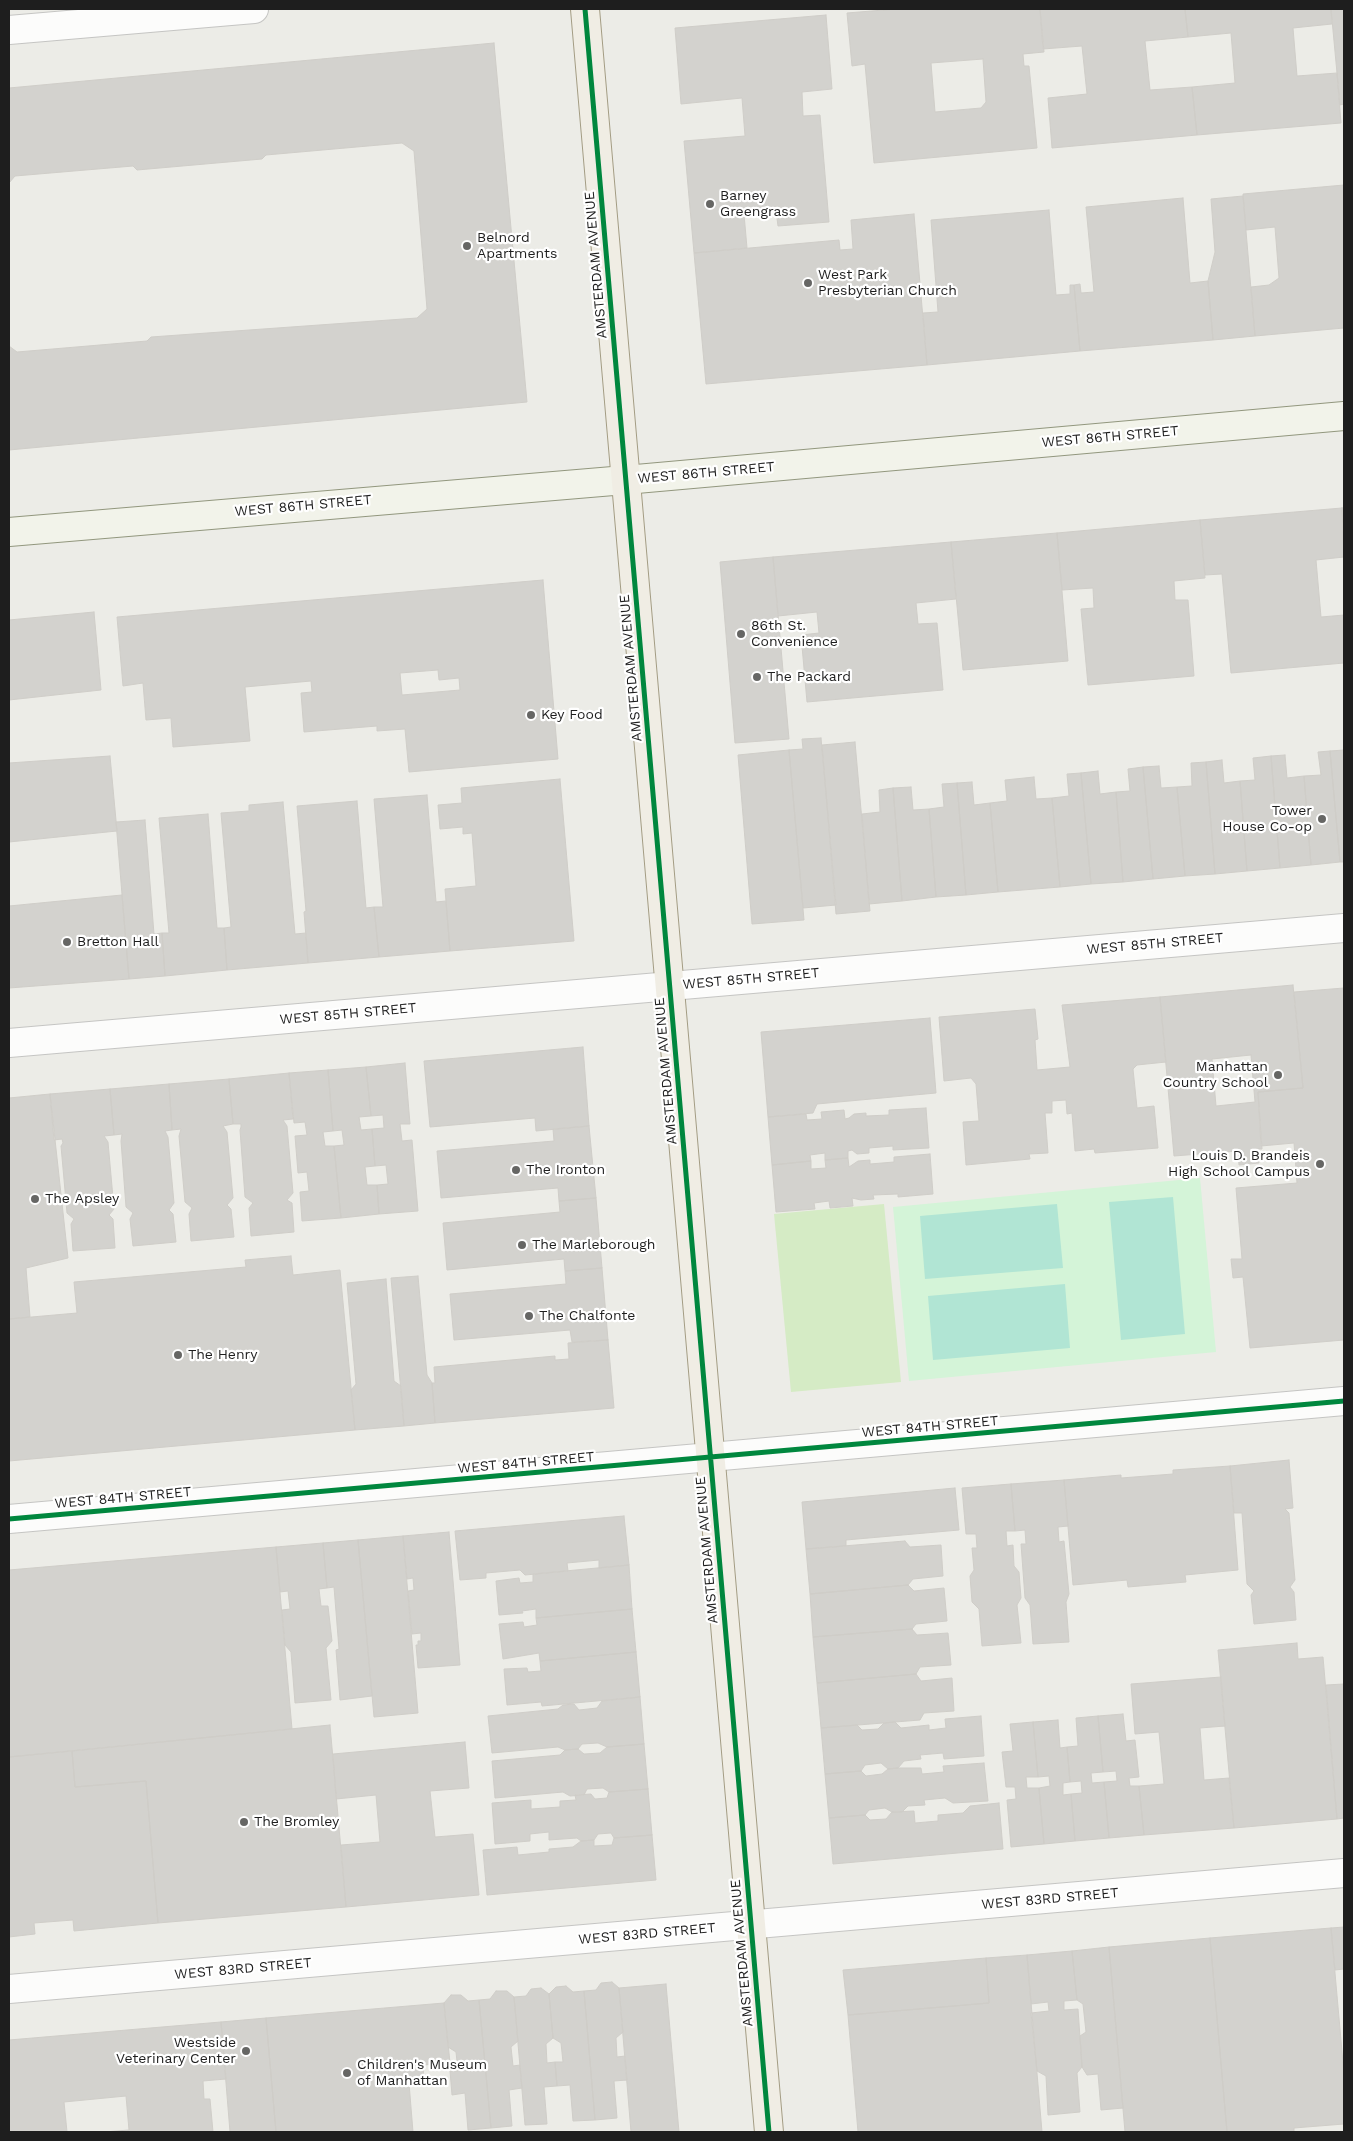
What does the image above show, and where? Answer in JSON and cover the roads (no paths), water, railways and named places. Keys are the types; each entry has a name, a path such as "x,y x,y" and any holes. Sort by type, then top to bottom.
{"main road":[{"name":"AMSTERDAM AVENUE","path":"585,9 769,2132"},
{"name":"WEST 86TH STREET","path":"9,532 625,480 1344,416"}],"street":[{"path":"9,30 254,9"},
{"name":"WEST 85TH STREET","path":"9,1044 1344,928"},
{"name":"WEST 84TH STREET","path":"9,1519 1344,1401"},
{"name":"WEST 83RD STREET","path":"9,1989 1344,1873"}],"place":[{"name":"Barney Greengrass","path":"710,204"},
{"name":"Belnord Apartments","path":"467,246"},
{"name":"West Park Presbyterian Church","path":"808,283"},
{"name":"86th St. Convenience","path":"741,634"},
{"name":"The Packard","path":"757,677"},
{"name":"Key Food","path":"531,715"},
{"name":"Tower House Co-op","path":"1322,819"},
{"name":"Bretton Hall","path":"67,942"},
{"name":"Manhattan Country School","path":"1278,1075"},
{"name":"Louis D. Brandeis High School Campus","path":"1320,1164"},
{"name":"The Ironton","path":"516,1170"},
{"name":"The Apsley","path":"35,1199"},
{"name":"The Marleborough","path":"522,1245"},
{"name":"The Chalfonte","path":"529,1316"},
{"name":"The Henry","path":"178,1355"},
{"name":"The Bromley","path":"244,1822"},
{"name":"Westside Veterinary Center","path":"246,2051"},
{"name":"Children's Museum of Manhattan","path":"347,2073"}]}
